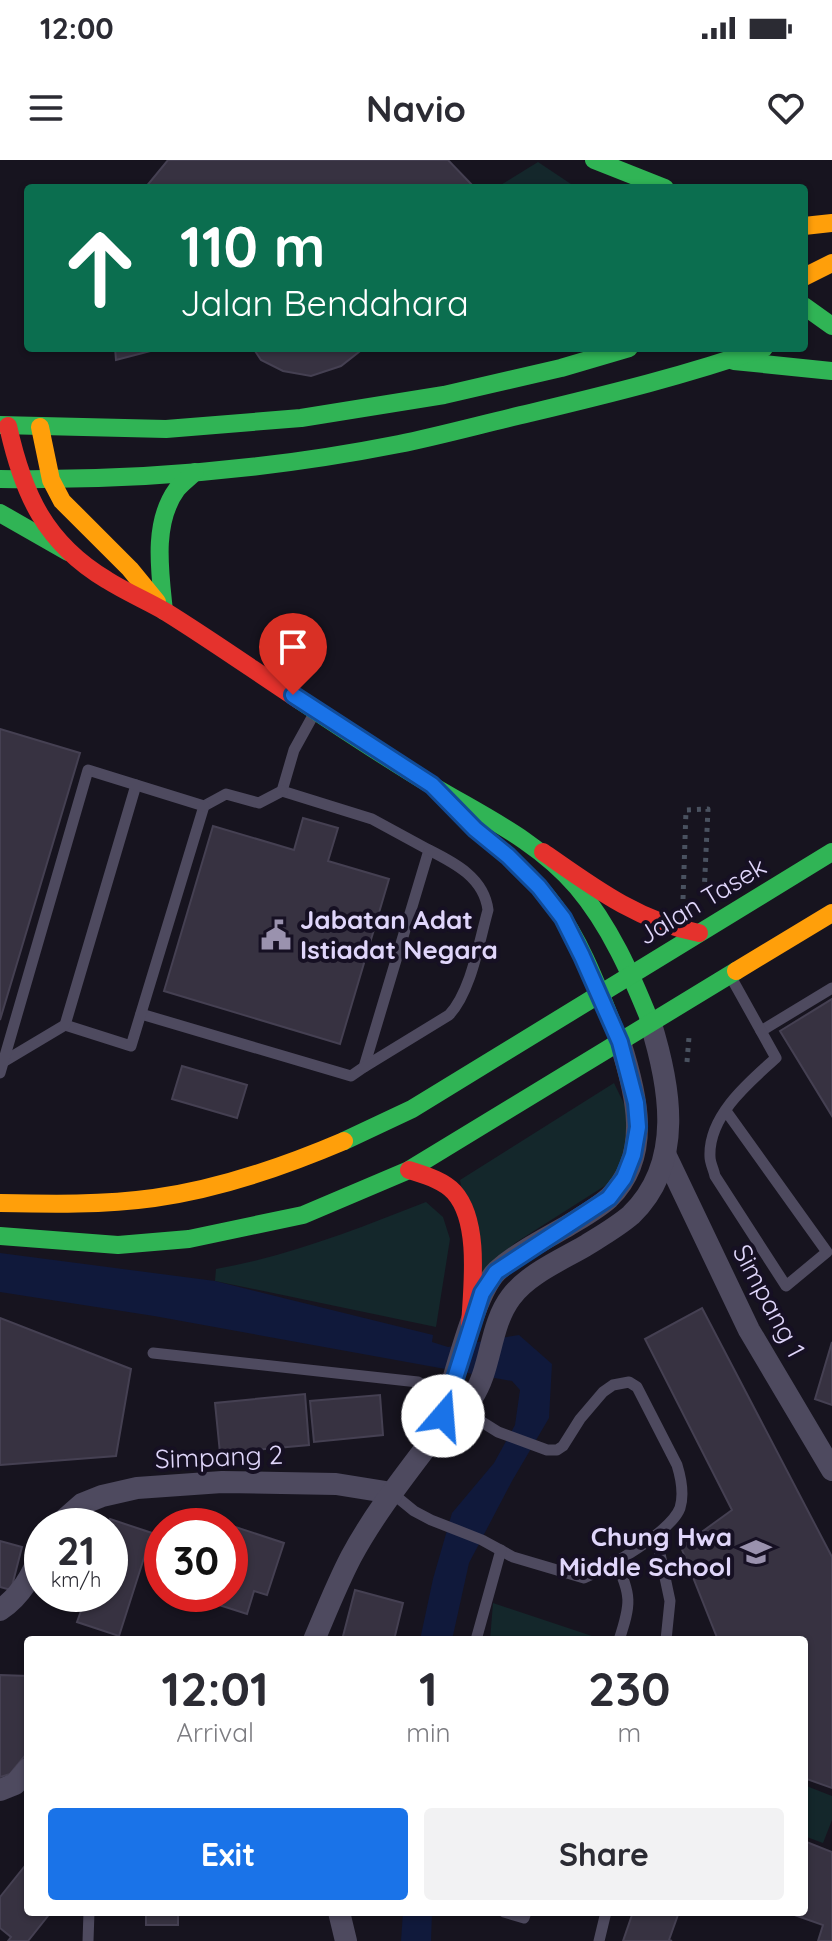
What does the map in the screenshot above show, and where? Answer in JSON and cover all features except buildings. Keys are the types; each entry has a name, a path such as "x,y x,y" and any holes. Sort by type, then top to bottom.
{"main road":[{"path":"591,160 624,184"},
{"path":"591,160 654,184"},
{"path":"808,226 832,223"},
{"path":"808,275 832,263"},
{"path":"808,308 829,319"},
{"path":"808,327 829,319"},
{"path":"68,552 48,530 20,480 4,426 166,429 301,418 444,395 615,352"},
{"path":"0,479 51,480 195,472 383,447 575,402 753,352"},
{"path":"730,360 832,371"},
{"path":"40,427 51,480 62,501 130,569 164,611"},
{"path":"164,611 159,547 177,489 195,472"},
{"path":"0,513 68,552 117,588 164,611 432,785 485,813 635,916 699,933"},
{"path":"432,785 539,887 563,918 620,1042"},
{"path":"543,852 584,897 618,948 650,1021"},
{"name":"Jalan Tasek","path":"0,1203 95,1202 174,1195 259,1175 345,1143 412,1109 832,852"},
{"path":"0,1236 118,1245 189,1239 303,1215 409,1170 832,913"},
{"path":"409,1170 435,1179 454,1193 467,1213 470,1326"}],"street":[{"path":"316,1636 352,1556 392,1493 456,1404 478,1386 503,1310 513,1295 531,1278 610,1231 632,1214 653,1187 665,1154 669,1121 667,1083 650,1021"},
{"path":"456,1404 455,1378 470,1326 482,1293 496,1272 609,1198 624,1178 633,1155 638,1127 636,1103 620,1042"},
{"name":"Simpang 1","path":"665,1154 749,1330 832,1470"},
{"name":"Simpang 2","path":"77,1508 102,1496 137,1488 222,1482 336,1484 392,1493"},
{"path":"0,1610 13,1601 24,1587"},
{"path":"0,1790 15,1784 24,1774"},
{"path":"340,1916 346,1941"}],"lane":[{"path":"282,791 294,750 316,710"},
{"path":"2,1068 88,770 204,806"},
{"path":"2,1068 65,1025 136,785"},
{"path":"65,1025 131,1046 204,806 226,794 259,803 282,791 372,819 470,875 486,899 488,910 459,1005 449,1015 351,1076 141,1014"},
{"path":"364,1067 429,850"},
{"path":"726,1111 827,1252 786,1286 715,1176 710,1156 716,1129 726,1111 747,1084 776,1058 729,974"},
{"path":"761,1031 832,988"},
{"path":"153,1353 418,1382 498,1432 557,1450 603,1392 613,1385 629,1382 637,1387 682,1479 681,1506 675,1518 656,1535 584,1578 528,1562 431,1520 392,1493"},
{"path":"656,1535 670,1601 666,1636"},
{"path":"477,1636 501,1550"},
{"path":"615,1560 628,1586 629,1598 620,1636"},
{"path":"88,1941 89,1916"},
{"path":"599,1941 605,1916"}],"path":[{"path":"670,900 684,899 686,810 708,809 705,882"}],"green space":[{"path":"538,162 571,184 502,184"},
{"path":"614,1083 628,1112 628,1139 614,1180 515,1243 479,1275 460,1180"},
{"path":"426,1202 443,1217 450,1239 436,1327 215,1281 216,1269 296,1249"},
{"path":"493,1603 592,1636 490,1636"},
{"path":"808,1787 832,1796 832,1820 823,1843 808,1837"}],"water":[{"path":"0,1253 215,1281 433,1335 432,1342 448,1347 519,1335 552,1364 549,1418 469,1563 453,1636 421,1636 433,1579 452,1513 494,1463 515,1425 520,1390 512,1381 154,1316 0,1292"},
{"path":"403,1916 432,1916 431,1941 401,1941"}],"traffic: fast":[{"path":"594,160 655,184"},
{"path":"808,309 832,326"},
{"path":"0,425 166,429 301,418 444,395 615,352"},
{"path":"0,479 151,476 251,467 350,453 432,437 618,391 752,352"},
{"path":"734,361 832,371"},
{"path":"164,611 160,548 164,517 177,489 195,472"},
{"path":"0,513 68,552"},
{"path":"299,700 399,765 509,830 562,871 589,902 610,934 650,1021"},
{"path":"476,830 529,876 556,908 584,956 620,1042"},
{"path":"344,1141 412,1109 832,852"},
{"path":"0,1236 118,1245 189,1239 303,1215 409,1170 736,971"}],"traffic: slow":[{"path":"808,226 832,223"},
{"path":"808,275 832,263"},
{"path":"40,427 51,480 62,501 130,569 157,602"},
{"path":"736,971 832,913"},
{"path":"0,1203 96,1203 179,1194 251,1176 344,1141"}],"traffic: jam":[{"path":"8,426 30,495 52,533 67,550 107,580 166,612 299,700"},
{"path":"543,852 598,890 636,911 677,928 699,933"},
{"path":"409,1170 444,1184 463,1205 473,1256 470,1326"}],"place":[{"name":"Jabatan Adat Istiadat Negara","path":"276,935"},
{"name":"Chung Hwa Middle School","path":"756,1552"}],"route":[{"path":"293,695 432,785 539,887 563,918 582,956 620,1042 636,1103 638,1127 633,1155 624,1178 609,1198 496,1272 482,1293 443,1416"}]}
